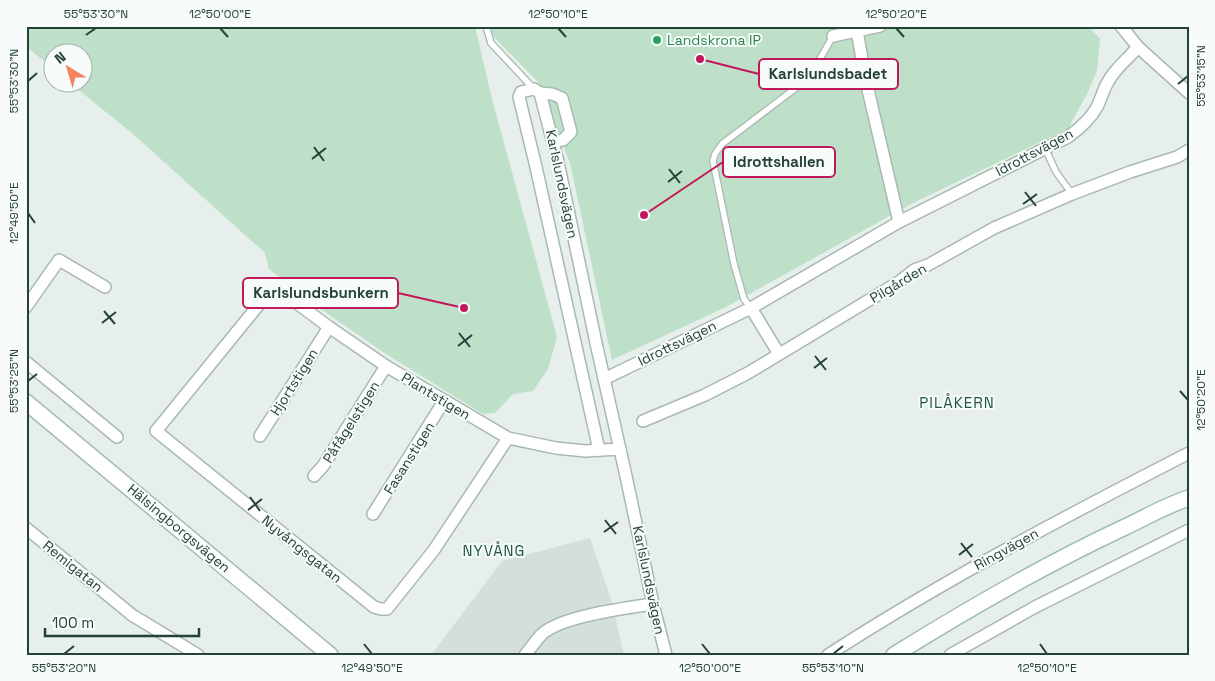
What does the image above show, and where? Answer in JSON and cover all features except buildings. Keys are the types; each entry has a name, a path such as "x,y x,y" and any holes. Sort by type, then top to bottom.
{"main road":[{"name":"Hälsingborgsvägen","path":"26,402 330,655"},
{"path":"894,655 1065,557 1186,498"}],"street":[{"path":"833,36 880,26"},
{"path":"1121,26 1138,47 1189,93"},
{"path":"858,31 866,81 899,222"},
{"name":"Idrottsvägen","path":"604,378 751,308 899,222 1068,137 1082,126 1097,107 1107,82 1138,47"},
{"name":"Karlslundsvägen","path":"599,450 519,97 521,92 537,91 554,142 596,343 653,604 666,655"},
{"path":"537,91 562,98 571,132 563,140 554,142"},
{"name":"Pilgården","path":"643,421 712,392 748,374 899,282 914,270 928,265 994,228 1072,194 1176,157 1189,150"},
{"path":"26,307 59,260 105,287"},
{"name":"Plantstigen","path":"274,286 386,366 508,438 556,448 585,451 620,449"},
{"name":"Nyvångsgatan","path":"274,286 156,430 374,607 387,609 397,598 434,550 508,438"},
{"path":"751,308 779,354"},
{"name":"Hjortstigen","path":"260,436 329,327"},
{"path":"576,347 596,343"},
{"path":"26,362 117,437"},
{"name":"Påfågelstigen","path":"314,476 323,466 386,366"},
{"name":"Fasanstigen","path":"373,514 444,401"},
{"name":"Ringvägen","path":"828,655 953,578 1189,453"},
{"name":"Remigatan","path":"26,528 132,615 196,654"},
{"path":"950,655 1035,607 1189,530"},
{"path":"525,655 543,633 555,625 653,604"}],"lane":[{"path":"486,26 491,42 537,91"},
{"path":"751,308 744,300 734,264 713,161 715,154 722,144 809,78 833,36"},
{"path":"1045,148 1056,172 1072,194"}],"shaded area":[{"path":"590,538 612,602 624,655 431,655 502,561"}],"green space":[{"path":"26,26 475,26 492,99 557,337 548,369 533,391 513,394 495,413 483,414 386,354 332,317 269,269 265,253 133,134 81,92 92,92 92,42 42,42 42,60 26,46"},
{"path":"489,26 1088,26 1100,39 1097,70 1088,92 1068,129 913,203 728,306 612,360 570,163 538,82 493,36"}],"place":[{"name":"Landskrona IP","path":"657,40"},
{"name":"Karlslundsbadet","path":"700,59"},
{"name":"Idrottshallen","path":"644,215"},
{"name":"Karlslundsbunkern","path":"464,308"}],"district":[{"name":"PILÅKERN","path":"957,403"},
{"name":"NYVÅNG","path":"494,551"}]}
